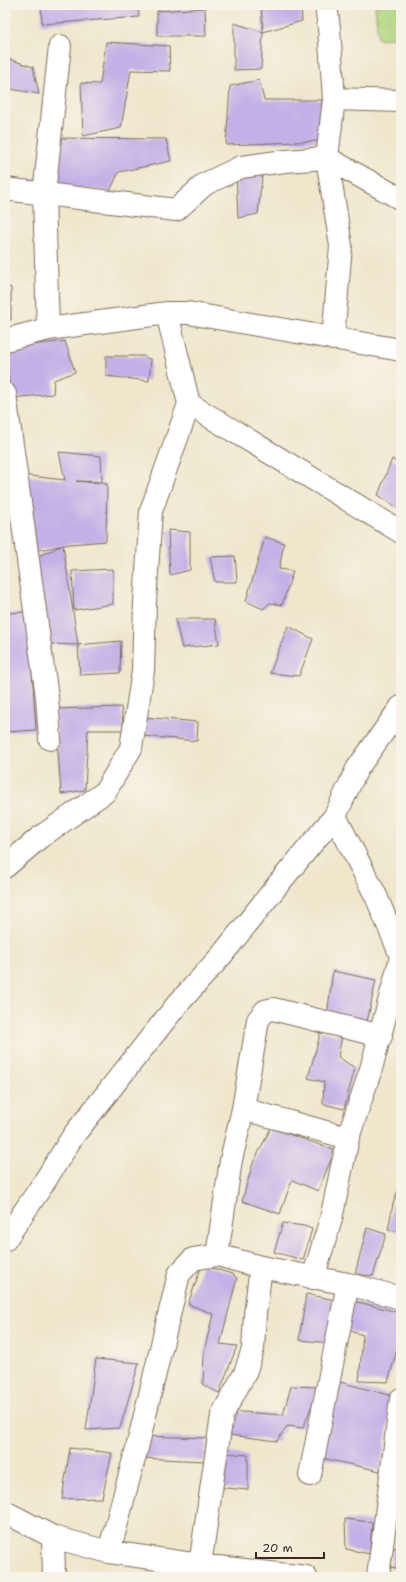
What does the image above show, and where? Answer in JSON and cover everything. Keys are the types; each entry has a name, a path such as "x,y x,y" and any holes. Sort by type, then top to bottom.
{"street":[{"path":"326,5 334,99 327,158 341,246 333,339"},
{"path":"48,329 44,194 60,46"},
{"path":"334,99 401,101"},
{"path":"5,189 176,210 204,184 241,167 286,161 327,158 401,199"},
{"path":"5,867 39,838 105,792 131,748 143,671 145,602 151,511 189,404 167,313"},
{"path":"5,340 48,329 167,313 188,314 401,350"},
{"path":"5,394 47,697 50,739"},
{"path":"189,404 401,532"},
{"path":"5,1240 73,1136 176,1006 221,956 335,816 357,769 401,707"},
{"path":"313,1278 331,1219 348,1138 381,1036 401,957 376,896 335,816"},
{"path":"217,1255 231,1160 243,1109 258,1020 265,1011 273,1009 381,1036"},
{"path":"243,1109 348,1138"},
{"path":"109,1552 137,1448 179,1274 193,1259 217,1255 261,1267 348,1284 401,1298"},
{"path":"200,1566 222,1415 245,1373 253,1349 255,1314 261,1267"},
{"path":"310,1474 348,1284"},
{"path":"378,1577 397,1418 401,1399"},
{"path":"5,1512 53,1537 109,1552 200,1566 306,1577"},
{"path":"53,1537 54,1577"}],"green space":[{"path":"375,5 401,5 401,37 378,39"}],"building":[{"path":"41,5 138,5 139,17 42,24"},
{"path":"261,5 301,5 302,21 263,32"},
{"path":"205,8 206,36 157,36 157,11"},
{"path":"234,23 263,32 261,69 234,70"},
{"path":"5,41 8,42 6,58 33,67 39,94 5,88"},
{"path":"106,42 169,46 170,71 131,70 121,128 83,136 81,83 100,84"},
{"path":"259,80 264,100 322,100 320,141 226,145 230,86"},
{"path":"52,138 166,139 171,161 119,172 110,191 53,187"},
{"path":"263,168 258,214 238,218 236,170"},
{"path":"5,285 11,288 11,320 5,320"},
{"path":"65,341 75,372 54,380 53,394 11,398 5,348"},
{"path":"106,356 143,356 151,360 149,381 106,376"},
{"path":"59,452 101,456 102,482 76,481 107,484 106,541 70,544 28,552 21,475 65,480"},
{"path":"392,459 401,465 401,510 378,495"},
{"path":"168,530 190,532 190,570 170,575"},
{"path":"265,537 284,543 279,569 293,571 282,605 270,603 263,609 246,601"},
{"path":"63,545 78,645 50,644 34,558"},
{"path":"235,556 237,582 215,582 210,557"},
{"path":"113,569 113,604 74,610 72,571"},
{"path":"28,612 36,730 5,732 5,613"},
{"path":"175,619 215,619 219,644 182,648"},
{"path":"288,626 313,639 299,676 270,673"},
{"path":"121,641 120,673 80,675 78,645"},
{"path":"121,707 124,730 88,730 85,790 61,794 55,709"},
{"path":"143,717 198,722 197,741 143,736"},
{"path":"333,971 376,980 367,1022 327,1015"},
{"path":"321,1031 342,1036 338,1057 355,1068 344,1109 323,1104 324,1082 308,1078"},
{"path":"271,1128 335,1150 318,1191 292,1180 280,1214 242,1201 253,1163"},
{"path":"401,1181 401,1232 388,1230 393,1204"},
{"path":"283,1223 304,1226 312,1229 303,1260 274,1252"},
{"path":"367,1228 386,1234 373,1276 355,1274"},
{"path":"202,1265 232,1274 237,1278 220,1344 237,1346 219,1393 203,1385 204,1352 213,1314 188,1304"},
{"path":"306,1294 335,1300 330,1343 299,1340"},
{"path":"350,1300 401,1313 401,1335 388,1382 359,1381 363,1335 347,1330"},
{"path":"96,1359 139,1363 120,1428 86,1430"},
{"path":"332,1380 393,1396 380,1471 317,1457"},
{"path":"291,1386 319,1387 303,1428 287,1426 277,1441 222,1434 229,1411 283,1415"},
{"path":"144,1436 207,1438 204,1461 141,1458"},
{"path":"70,1448 112,1453 102,1498 62,1499"},
{"path":"225,1453 248,1455 248,1490 215,1487"},
{"path":"396,1491 401,1492 401,1514 393,1513"},
{"path":"345,1519 372,1522 370,1554 346,1549"},
{"path":"393,1548 401,1548 401,1569 391,1567"}]}
